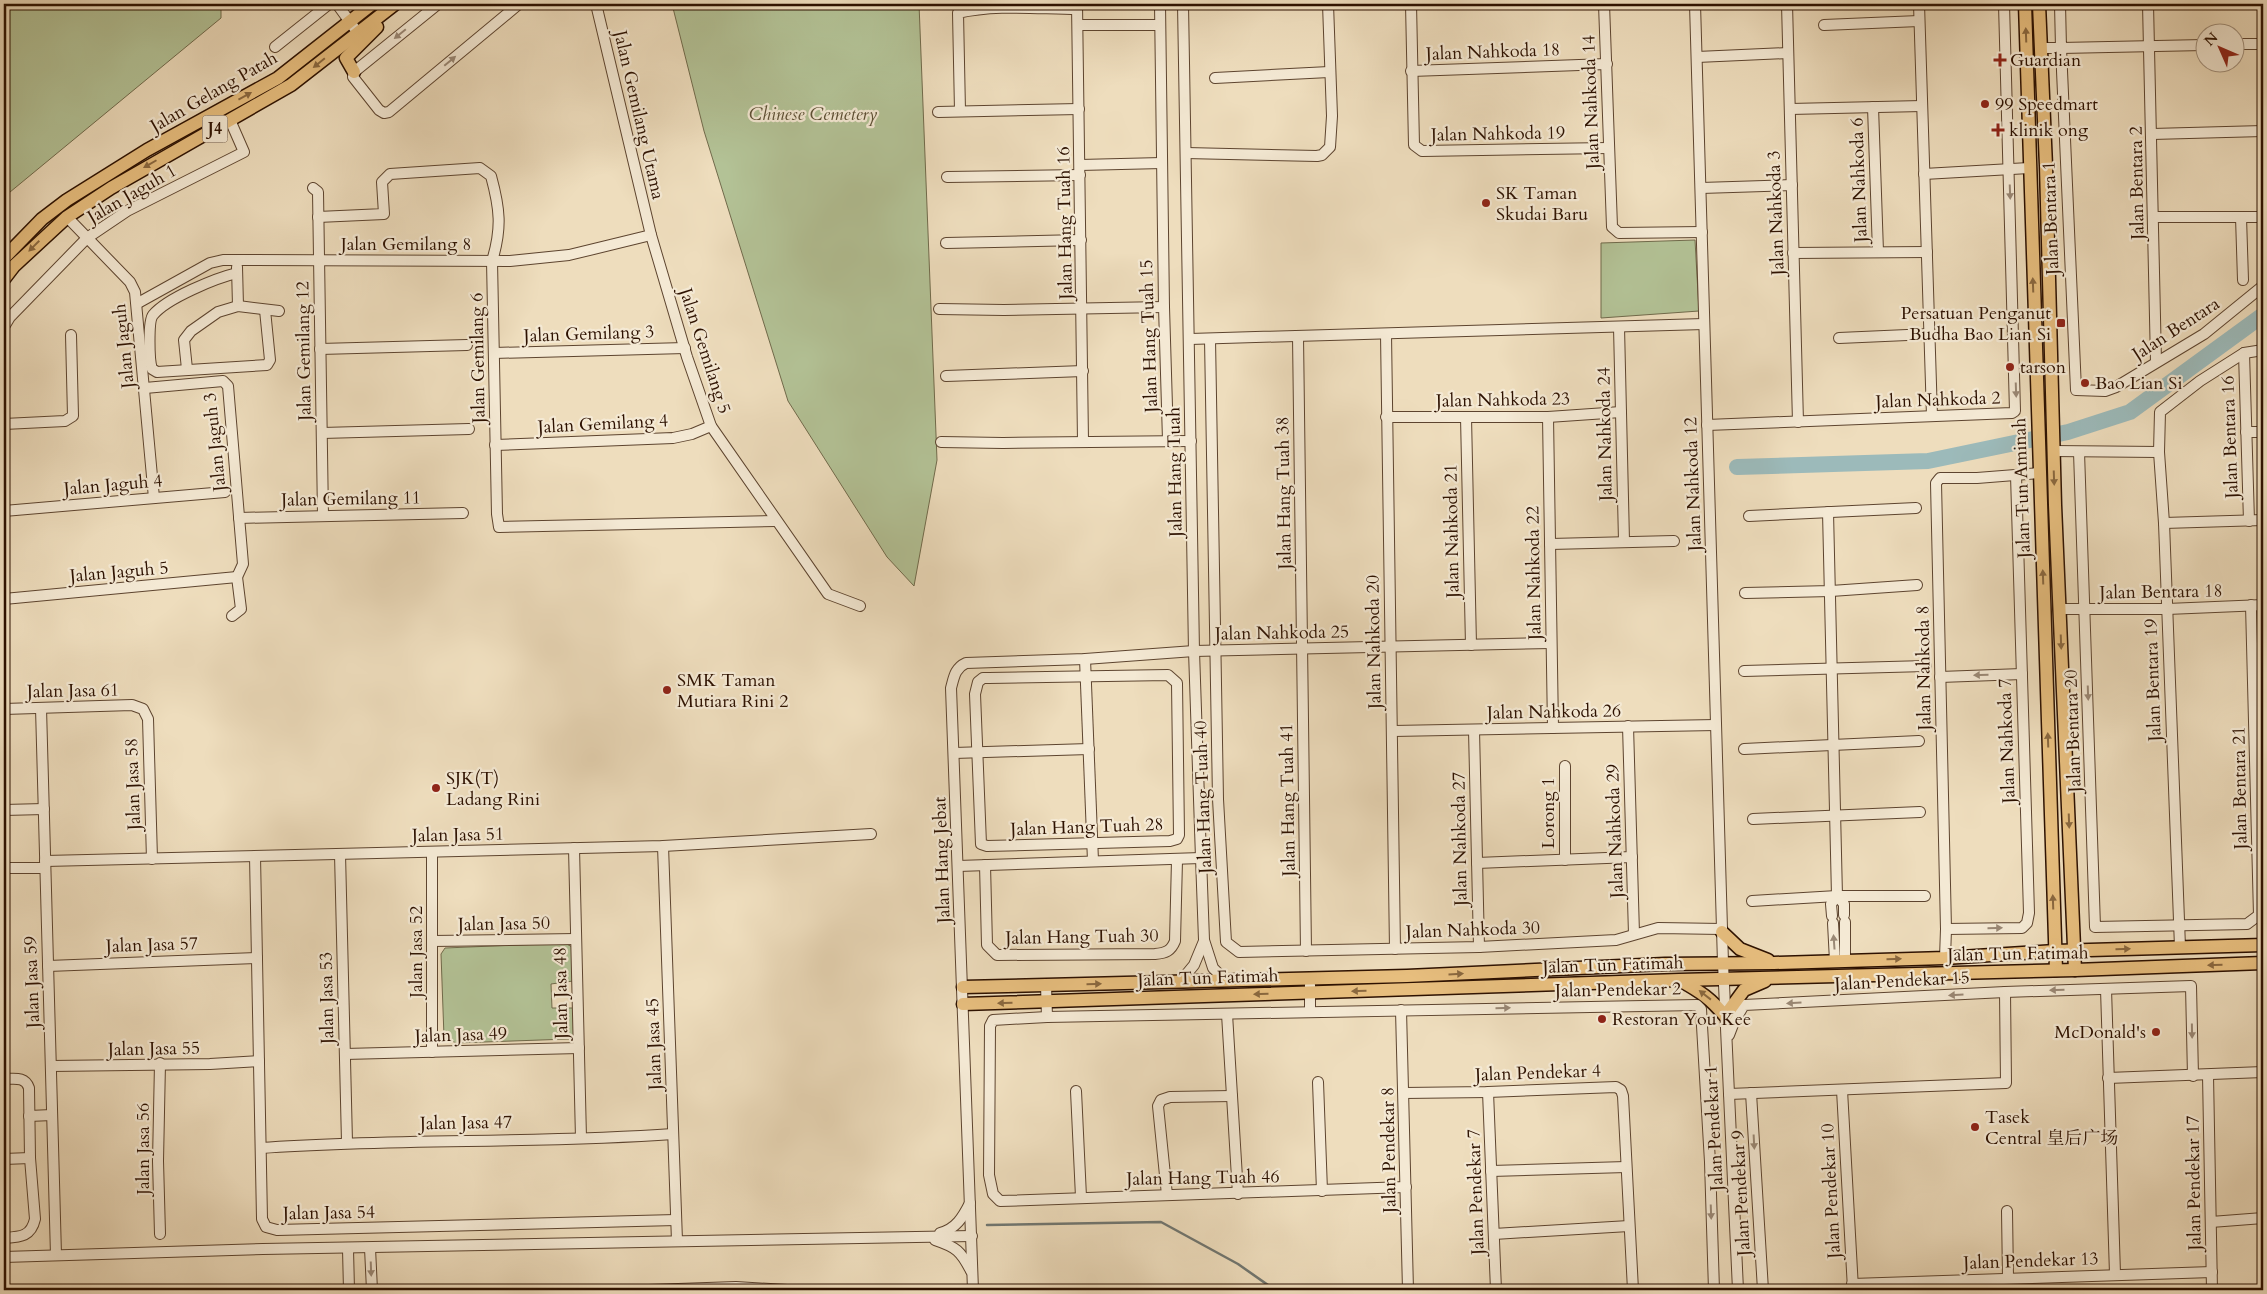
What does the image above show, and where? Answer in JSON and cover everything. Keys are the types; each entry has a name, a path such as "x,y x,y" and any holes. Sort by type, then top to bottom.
{"main road":[{"name":"Jalan Gelang Patah","path":"15,246 42,219 66,200 104,176 278,78 372,4"},
{"name":"Jalan Gelang Patah","path":"67,217 111,188 291,85 397,4"},
{"path":"354,72 346,58 397,4"},
{"name":"Jalan Tun Aminah","path":"2025,4 2056,970"},
{"name":"Jalan Tun Aminah","path":"2039,4 2053,450 2075,970"},
{"path":"15,246 49,220 67,217 70,208 78,198 104,176"},
{"name":"J4","path":"4,279 20,259 67,217"},
{"name":"J4","path":"4,258 15,246"},
{"path":"1722,930 1740,948 1774,963"},
{"name":"Jalan Tun Fatimah","path":"963,987 1408,976 1665,964 1945,958 2074,950 2263,945"},
{"path":"1840,961 1836,966 1842,971 1878,969 1884,975"},
{"name":"Jalan Tun Fatimah","path":"963,1004 1724,978 2075,970 2263,963"},
{"path":"1679,980 1699,990 1726,1016 1744,990 1775,978"}],"street":[{"path":"275,48 329,4"},
{"path":"338,4 358,33"},
{"path":"438,4 354,72 353,77 379,110 384,113 389,112 519,4"},
{"name":"Jalan Gemilang Utama","path":"596,4 651,235"},
{"name":"Jalan Hang Tuah 15","path":"1160,4 1164,307 1168,440"},
{"name":"Jalan Hang Tuah","path":"1183,4 1194,651 1204,940 1213,968 1226,981"},
{"path":"1186,153 1317,156 1322,155 1330,147 1332,116 1328,4"},
{"path":"1411,4 1411,70"},
{"name":"Jalan Nahkoda 14","path":"1604,4 1612,227 1619,233 1702,232"},
{"name":"Jalan Nahkoda 12","path":"1695,4 1723,963"},
{"name":"Jalan Nahkoda 3","path":"1787,4 1798,422"},
{"path":"1919,4 1932,416"},
{"name":"Jalan Nahkoda 2","path":"1708,425 2012,413 2015,411 2004,4"},
{"name":"Jalan Bentara 1","path":"2060,4 2074,386"},
{"name":"Jalan Bentara 2","path":"2148,4 2156,362"},
{"path":"960,111 958,13 980,10 1077,6"},
{"name":"Jalan Hang Tuah 16","path":"1077,6 1083,441"},
{"path":"1824,25 1919,21"},
{"path":"1078,25 1160,25"},
{"path":"2244,44 2263,44"},
{"path":"2041,48 2194,45"},
{"path":"1697,57 1788,53"},
{"name":"Jalan Nahkoda 18","path":"1411,70 1607,64"},
{"name":"Jalan Nahkoda 19","path":"1411,70 1414,145 1422,151 1609,148"},
{"path":"1215,78 1329,72"},
{"path":"1790,108 1922,106"},
{"name":"Jalan Nahkoda 6","path":"1873,107 1878,252"},
{"path":"938,112 1079,110"},
{"name":"Jalan Jaguh 1","path":"4,326 10,317 87,238 127,211 244,152 230,120"},
{"path":"2152,134 2263,131"},
{"path":"947,177 1080,170 1162,163"},
{"name":"Jalan Gemilang 6","path":"318,217 384,214 382,182 390,174 480,168 491,176 496,193 500,231 492,261 497,514 500,527 775,521"},
{"path":"1924,174 2030,168"},
{"path":"1701,188 1792,185"},
{"name":"Jalan Gemilang 12","path":"314,188 318,192 323,516"},
{"name":"Jalan Jaguh","path":"67,217 130,282 138,303 154,498"},
{"path":"2154,217 2263,217"},
{"path":"2241,217 2242,280"},
{"name":"Jalan Gemilang 8","path":"138,303 210,263 222,260 510,261 568,255 651,235"},
{"name":"Jalan Gemilang 5","path":"651,235 710,426 828,594 860,606"},
{"path":"946,243 1081,240"},
{"path":"1794,253 1927,252"},
{"path":"237,261 238,306"},
{"name":"Jalan Jaguh","path":"187,369 154,371 151,366 150,356 150,322 153,315 186,293 221,277 237,273"},
{"name":"Jalan Bentara","path":"2074,386 2077,391 2105,391 2217,325 2263,286"},
{"path":"266,310 270,360 267,365 187,369 184,340 191,331 218,312 238,306 266,310 279,312"},
{"path":"939,309 1164,307"},
{"path":"1190,339 1704,324"},
{"name":"Jalan Nahkoda 24","path":"1619,327 1624,541"},
{"name":"Jalan Nahkoda 20","path":"1386,334 1395,949"},
{"path":"1839,338 1930,334"},
{"path":"4,424 66,421 73,416 71,335"},
{"name":"Jalan Hang Tuah 38","path":"1298,336 1303,649"},
{"name":"Jalan Hang Tuah 40","path":"1210,339 1218,809 1226,942"},
{"path":"320,350 467,344"},
{"name":"Jalan Gemilang 3","path":"494,353 685,348"},
{"name":"Jalan Bentara 16","path":"2160,412 2200,381 2244,353 2263,350"},
{"name":"Jalan Bentara 16","path":"2244,353 2249,520"},
{"path":"946,376 1083,371"},
{"name":"Jalan Jaguh 3","path":"145,388 223,381 227,384 243,564 237,577 241,610 232,616"},
{"name":"Jalan Nahkoda 23","path":"1386,417 1548,417 1621,412"},
{"name":"Jalan Bentara 19","path":"2160,412 2159,452 2164,523 2180,947"},
{"name":"Jalan Nahkoda 21","path":"1466,417 1471,645"},
{"name":"Jalan Nahkoda 22","path":"1548,417 1553,728"},
{"name":"Jalan Gemilang 4","path":"495,445 673,438 692,434 710,426"},
{"path":"322,433 469,430"},
{"path":"2246,432 2263,432"},
{"path":"941,442 1191,440"},
{"path":"2053,450 2079,452 2159,452"},
{"name":"Jalan Bentara 20","path":"2079,452 2094,924 2098,928 2178,926"},
{"name":"Jalan Nahkoda 8","path":"1945,958 1946,929 1936,483 1940,478 1946,477 1976,478 2039,473"},
{"name":"Jalan Nahkoda 7","path":"1946,929 2022,928 2027,923 2030,913 2016,475"},
{"name":"Jalan Jaguh 4","path":"4,511 225,492"},
{"path":"1749,516 1916,508"},
{"path":"1828,512 1837,896 1831,904 1840,961"},
{"name":"Jalan Gemilang 11","path":"239,518 463,513"},
{"path":"2164,523 2263,520"},
{"path":"1550,544 1674,541"},
{"name":"Jalan Jaguh 5","path":"4,599 237,577"},
{"path":"1745,594 1831,592 1917,585"},
{"name":"Jalan Bentara 18","path":"2060,609 2167,609 2263,605"},
{"name":"Jalan Bentara 21","path":"2178,926 2247,924 2259,915 2251,606"},
{"name":"Jalan Nahkoda 25","path":"1194,651 1552,643"},
{"name":"Jalan Hang Tuah 41","path":"1303,649 1306,951"},
{"name":"Jalan Hang Jebat","path":"973,1290 951,688 954,674 959,666 966,663 1085,659 1194,651"},
{"path":"1085,659 1093,861"},
{"path":"1744,671 1926,666"},
{"path":"1940,677 2022,674"},
{"name":"Jalan Hang Tuah 28","path":"1168,675 1177,683 1179,835 1177,839 1170,841 987,846 981,844 978,752 975,688 983,678 1168,675"},
{"name":"Jalan Jasa 61","path":"4,709 132,705 143,709"},
{"name":"Jalan Jasa 59","path":"41,708 56,1255"},
{"name":"Jalan Jasa 58","path":"143,709 148,719 152,859"},
{"name":"Jalan Nahkoda 26","path":"1393,732 1716,725"},
{"name":"Jalan Nahkoda 29","path":"1628,726 1634,934"},
{"name":"Jalan Nahkoda 27","path":"1474,730 1479,947"},
{"path":"1744,749 1919,741"},
{"path":"954,753 1089,749"},
{"name":"Lorong 1","path":"1565,766 1565,860"},
{"path":"4,810 44,809"},
{"path":"1753,819 1920,812"},
{"name":"Jalan Jasa 51","path":"4,868 45,864 152,859 663,846 871,834"},
{"name":"Jalan Jasa 45","path":"663,846 677,1241"},
{"name":"Jalan Jasa 48","path":"574,848 581,1138"},
{"name":"Jalan Jasa 52","path":"432,852 432,1052"},
{"name":"Jalan Jasa 53","path":"340,854 347,1142"},
{"name":"Jalan Jasa 54","path":"255,856 262,1219 269,1229 676,1220"},
{"path":"958,866 1201,858"},
{"path":"1477,863 1632,858"},
{"name":"Jalan Hang Tuah 30","path":"985,865 987,946 997,955 1155,954 1165,953 1172,948 1175,941 1177,928 1177,860"},
{"path":"1837,896 1844,904 1840,961"},
{"path":"1752,901 1837,896 1925,896"},
{"name":"Jalan Nahkoda 30","path":"1226,942 1239,952 1479,947 1616,940 1658,928 1722,930"},
{"name":"Jalan Jasa 50","path":"432,941 576,939"},
{"name":"Jalan Hang Tuah","path":"1180,982 1197,960 1204,940"},
{"name":"Jalan Jasa 57","path":"48,966 257,958"},
{"name":"Jalan Pendekar 1","path":"1723,963 1738,1290"},
{"path":"1310,979 1310,1012"},
{"path":"1046,985 1047,1017 1402,1010"},
{"name":"Jalan Pendekar 15","path":"1727,1041 1734,1022 1744,1006 2005,992 2191,986 2193,1076"},
{"path":"2106,988 2115,1274"},
{"path":"1729,1094 2006,1084 2005,992"},
{"name":"Jalan Pendekar 2","path":"1402,1010 1700,1006 1710,1162 1714,1290"},
{"name":"Jalan Pendekar 8","path":"1402,1010 1408,1290"},
{"path":"1227,1014 1238,1194"},
{"name":"Jalan Hang Tuah 46","path":"1047,1017 994,1020 990,1026 990,1175 993,1194 1000,1201 1406,1187"},
{"name":"Jalan Jasa 49","path":"345,1054 578,1048"},
{"name":"Jalan Jasa 55","path":"51,1066 160,1063 210,1064 259,1061"},
{"name":"Jalan Jasa 56","path":"160,1063 158,1161 160,1234"},
{"path":"2108,1078 2263,1072"},
{"name":"Jalan Pendekar 17","path":"2208,1075 2212,1290"},
{"path":"4,1079 20,1079 28,1084 34,1219 32,1229 23,1237 4,1238"},
{"path":"1318,1082 1322,1191"},
{"name":"Jalan Pendekar 4","path":"1404,1093 1616,1087 1621,1090 1623,1096 1632,1290"},
{"name":"Jalan Pendekar 10","path":"1842,1090 1852,1287"},
{"path":"1076,1091 1081,1197"},
{"name":"Jalan Pendekar 7","path":"1488,1092 1496,1290"},
{"name":"Jalan Pendekar 9","path":"1751,1093 1763,1290"},
{"path":"1167,1194 1158,1106 1161,1100 1170,1097 1232,1096"},
{"path":"29,1116 52,1114"},
{"name":"Jalan Jasa 47","path":"261,1148 347,1142 581,1138 673,1134"},
{"path":"4,1159 30,1158"},
{"path":"1491,1171 1626,1168"},
{"path":"927,1237 951,1230 963,1217 971,1202"},
{"path":"2007,1211 2008,1278"},
{"path":"2211,1222 2263,1218"},
{"path":"1494,1234 1629,1226"},
{"path":"4,1257 972,1236"},
{"path":"927,1237 951,1245 962,1254 973,1274"},
{"path":"370,1248 372,1290"},
{"path":"348,1249 349,1290"},
{"name":"Jalan Pendekar 13","path":"1852,1287 2008,1278 2212,1272"},
{"path":"649,1290 788,1290"}],"green space":[{"path":"4,4 221,4 221,18 4,197"},
{"name":"Chinese Cemetery","path":"672,4 919,4 937,460 914,586 887,557 788,401 704,131"},
{"path":"1695,240 1699,311 1601,318 1601,243"},
{"path":"565,943 572,947 573,981 551,984 552,1008 575,1008 574,1034 569,1039 456,1043 444,1037 441,954 445,948"}],"waterway":[{"path":"1737,467 1928,461 2068,432 2130,412 2263,315"},
{"path":"987,1225 1161,1222 1238,1264 1275,1290"}],"place":[{"name":"Guardian","path":"2000,60"},
{"name":"99 Speedmart","path":"1985,104"},
{"name":"klinik ong","path":"1998,130"},
{"name":"SK Taman Skudai Baru","path":"1486,203"},
{"name":"Persatuan Penganut Budha Bao Lian Si","path":"2061,323"},
{"name":"tarson","path":"2010,367"},
{"name":"Bao Lian Si","path":"2085,383"},
{"name":"SMK Taman Mutiara Rini 2","path":"667,690"},
{"name":"SJK(T) Ladang Rini","path":"436,788"},
{"name":"Restoran You Kee","path":"1602,1019"},
{"name":"McDonald's","path":"2156,1032"},
{"name":"Tasek Central 皇后广场","path":"1975,1127"}]}
